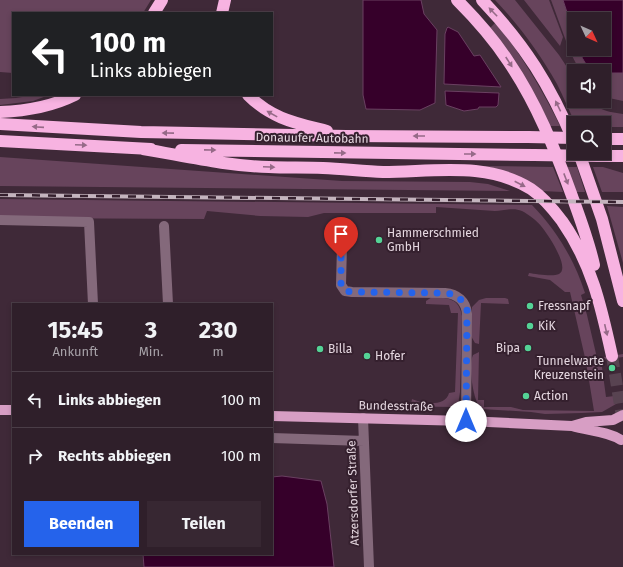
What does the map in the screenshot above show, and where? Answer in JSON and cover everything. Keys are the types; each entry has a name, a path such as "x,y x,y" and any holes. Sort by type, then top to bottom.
{"highway":[{"path":"155,12 162,0"},
{"path":"222,12 225,0"},
{"path":"457,0 502,52 532,101 555,152 578,213 592,259 596,288"},
{"path":"482,0 513,34 531,59 553,95 567,126"},
{"path":"0,112 38,108 73,96"},
{"path":"249,96 262,108 283,119 346,136"},
{"name":"Donauufer Autobahn","path":"0,124 141,132 567,138"},
{"path":"611,139 623,139"},
{"name":"Donauufer Autobahn","path":"0,141 143,149 623,156"},
{"path":"143,149 230,165 323,168 382,172 462,170 499,174 531,189 545,201 567,228 582,252 596,288 612,356"},
{"path":"582,160 590,181 623,301"}],"main road":[{"path":"0,410 12,410"},
{"path":"572,426 586,422 613,420 623,415"},
{"path":"622,441 618,427 623,415"},
{"name":"Bundesstraße","path":"273,416 466,421 572,426"},
{"path":"572,426 609,434 622,441"}],"street":[{"path":"0,220 89,222 94,303"},
{"path":"164,226 168,303"},
{"path":"342,245 341,285 346,291 445,293 456,295 465,305 467,314 466,421"},
{"name":"Atzersdorfer Straße","path":"363,418 369,567"},
{"path":"273,438 364,441"}],"shaded area":[{"path":"0,0 151,0 144,12 12,12 12,73 0,72"},
{"path":"363,0 421,0 424,14 437,30 435,103 420,110 366,109 363,95"},
{"path":"495,0 515,0 559,55 567,67 567,106 557,84 544,62 529,40"},
{"path":"524,0 549,0 563,37 560,46"},
{"path":"551,0 563,0 567,12 567,44"},
{"path":"563,0 623,0 623,73 611,73 611,64 586,64 581,56 611,56 611,12 567,12"},
{"path":"496,22 531,72 560,126 549,126 490,28"},
{"path":"448,27 458,32 474,56 480,55 501,87 444,84 445,34"},
{"path":"572,56 582,56 586,64 576,64"},
{"path":"611,73 623,73 623,101 611,98"},
{"path":"445,91 499,93 498,105 496,107 479,107 478,109 464,111 446,105"},
{"path":"46,96 33,101 0,105 0,99"},
{"path":"568,108 600,108 609,112 623,114 623,127 611,127 611,116 572,116"},
{"path":"0,157 342,181 470,182 488,184 510,191 0,186"},
{"path":"483,167 553,167 563,192 541,191"},
{"path":"567,167 577,167 585,192 576,192"},
{"path":"593,167 603,167 623,173 623,192 602,192"},
{"path":"0,199 532,205 557,235 576,269 585,293 581,295 597,358 623,354 623,357 601,360 606,397 623,395 623,400 602,412 582,413 545,414 481,409 478,405 472,383 471,367 473,355 479,352 478,400 484,400 484,407 511,407 523,410 594,411 586,362 570,292 565,292 550,280 528,276 529,273 549,275 559,274 562,271 560,258 557,250 541,226 530,216 519,210 512,209 495,211 436,207 436,213 324,213 308,217 260,216 207,211 204,219 0,218"},
{"path":"607,206 623,207 623,263"},
{"path":"432,297 452,300 461,310 460,392 458,405 455,407 380,406 380,404 411,405 412,399 427,403 439,402 443,401 449,393 455,392 458,313 451,313 449,305 426,304 426,301"},
{"path":"486,298 505,298 508,299 509,304 481,303 479,344 475,343 471,336 472,307 479,300"},
{"path":"282,476 321,481 327,504 334,567 144,567 143,555 273,555 273,477"}],"tunnel":[{"path":"612,356 623,423"}],"railway":[{"path":"0,195 623,202"}],"place":[{"name":"Hammerschmied GmbH","path":"379,240"},
{"name":"Fressnapf","path":"530,306"},
{"name":"KiK","path":"530,326"},
{"name":"Bipa","path":"528,348"},
{"name":"Billa","path":"320,349"},
{"name":"Hofer","path":"367,356"},
{"name":"Tunnelwarte Kreuzenstein","path":"612,368"},
{"name":"Action","path":"526,396"}],"route":[{"path":"341,258 341,285 346,291 445,293 456,295 462,301 467,310 466,421"}]}
